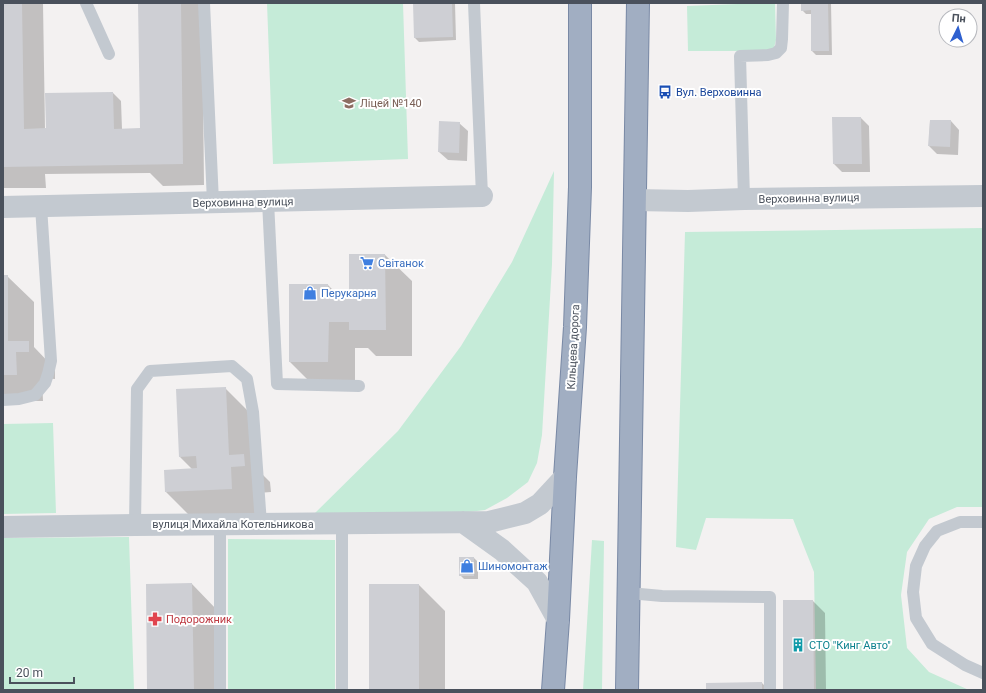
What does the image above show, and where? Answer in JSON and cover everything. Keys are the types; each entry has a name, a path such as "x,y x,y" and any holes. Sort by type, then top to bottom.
{"highway":[{"name":"Кільцева дорога","path":"553,690 575,327 580,187 580,3"},
{"path":"627,690 638,3"}],"street":[{"name":"Верховинна вулиця","path":"3,208 482,196"},
{"name":"Верховинна вулиця","path":"635,200 983,196"},
{"name":"вулиця Михайла Котельникова","path":"3,527 489,522 525,513 540,504 565,477"},
{"path":"463,522 502,550 537,582 558,620"}],"lane":[{"path":"86,3 109,54"},
{"path":"204,3 213,202"},
{"path":"474,3 482,196"},
{"path":"744,199 740,56 768,55 776,53 781,48 783,3"},
{"path":"268,201 277,384 359,386"},
{"path":"3,400 19,399 35,395 44,383 51,361 41,206"},
{"path":"135,525 137,388 150,371 232,366 247,379 253,412 261,524"},
{"path":"983,522 960,522 937,531 925,546 916,566 913,592 916,618 932,644 965,665 983,673"},
{"path":"220,524 220,690"},
{"path":"342,524 342,690"},
{"path":"629,594 662,596 770,597 770,690"},
{"path":"965,665 983,664"}],"green space":[{"name":"Ліцей №140","path":"267,3 403,3 408,159 273,164"},
{"path":"775,3 776,40 774,48 765,51 688,51 687,6"},
{"path":"554,171 552,264 542,435 537,463 528,482 507,498 485,510 453,514 313,515 398,431 461,346 512,262"},
{"path":"983,228 983,507 957,507 929,519 907,552 901,595 907,648 929,672 969,690 816,690 814,572 793,519 706,518 696,550 676,547 685,232"},
{"path":"53,423 56,513 3,514 3,424"},
{"path":"129,537 134,690 3,690 3,538"},
{"path":"228,539 335,540 335,690 228,690"},
{"path":"592,540 604,541 602,690 583,690"}],"building":[{"path":"3,3 22,3 24,129 46,128 45,93 113,92 114,129 140,128 138,3 181,3 183,164 3,167"},
{"path":"413,3 452,3 453,37 414,38"},
{"path":"801,3 828,3 829,51 811,51 811,10 801,11"},
{"path":"832,117 861,117 862,164 833,164"},
{"path":"930,120 951,120 950,147 928,146"},
{"path":"439,121 460,122 459,153 438,152"},
{"path":"349,254 385,254 386,330 349,330 349,322 329,322 328,362 289,362 289,284 328,284 328,297 349,298"},
{"path":"3,275 8,275 8,341 29,341 29,352 16,352 17,375 3,375"},
{"path":"226,387 229,455 244,454 245,466 231,467 232,489 165,492 164,470 197,468 196,456 179,457 176,389"},
{"name":"Шиномонтаж","path":"459,557 474,557 474,576 459,576"},
{"path":"192,583 194,690 147,690 146,584"},
{"path":"369,584 419,584 419,690 369,690"},
{"name":"СТО \"Кинг Авто\"","path":"783,600 813,600 814,690 783,690"},
{"path":"762,682 762,690 706,690 706,683"}],"place":[{"name":"Вул. Верховинна","path":"665,92"},
{"name":"Ліцей №140","path":"349,103"},
{"name":"Світанок","path":"367,263"},
{"name":"Перукарня","path":"310,293"},
{"name":"Шиномонтаж","path":"467,566"},
{"name":"Подорожник","path":"155,619"},
{"name":"СТО \"Кинг Авто\"","path":"798,645"}]}
